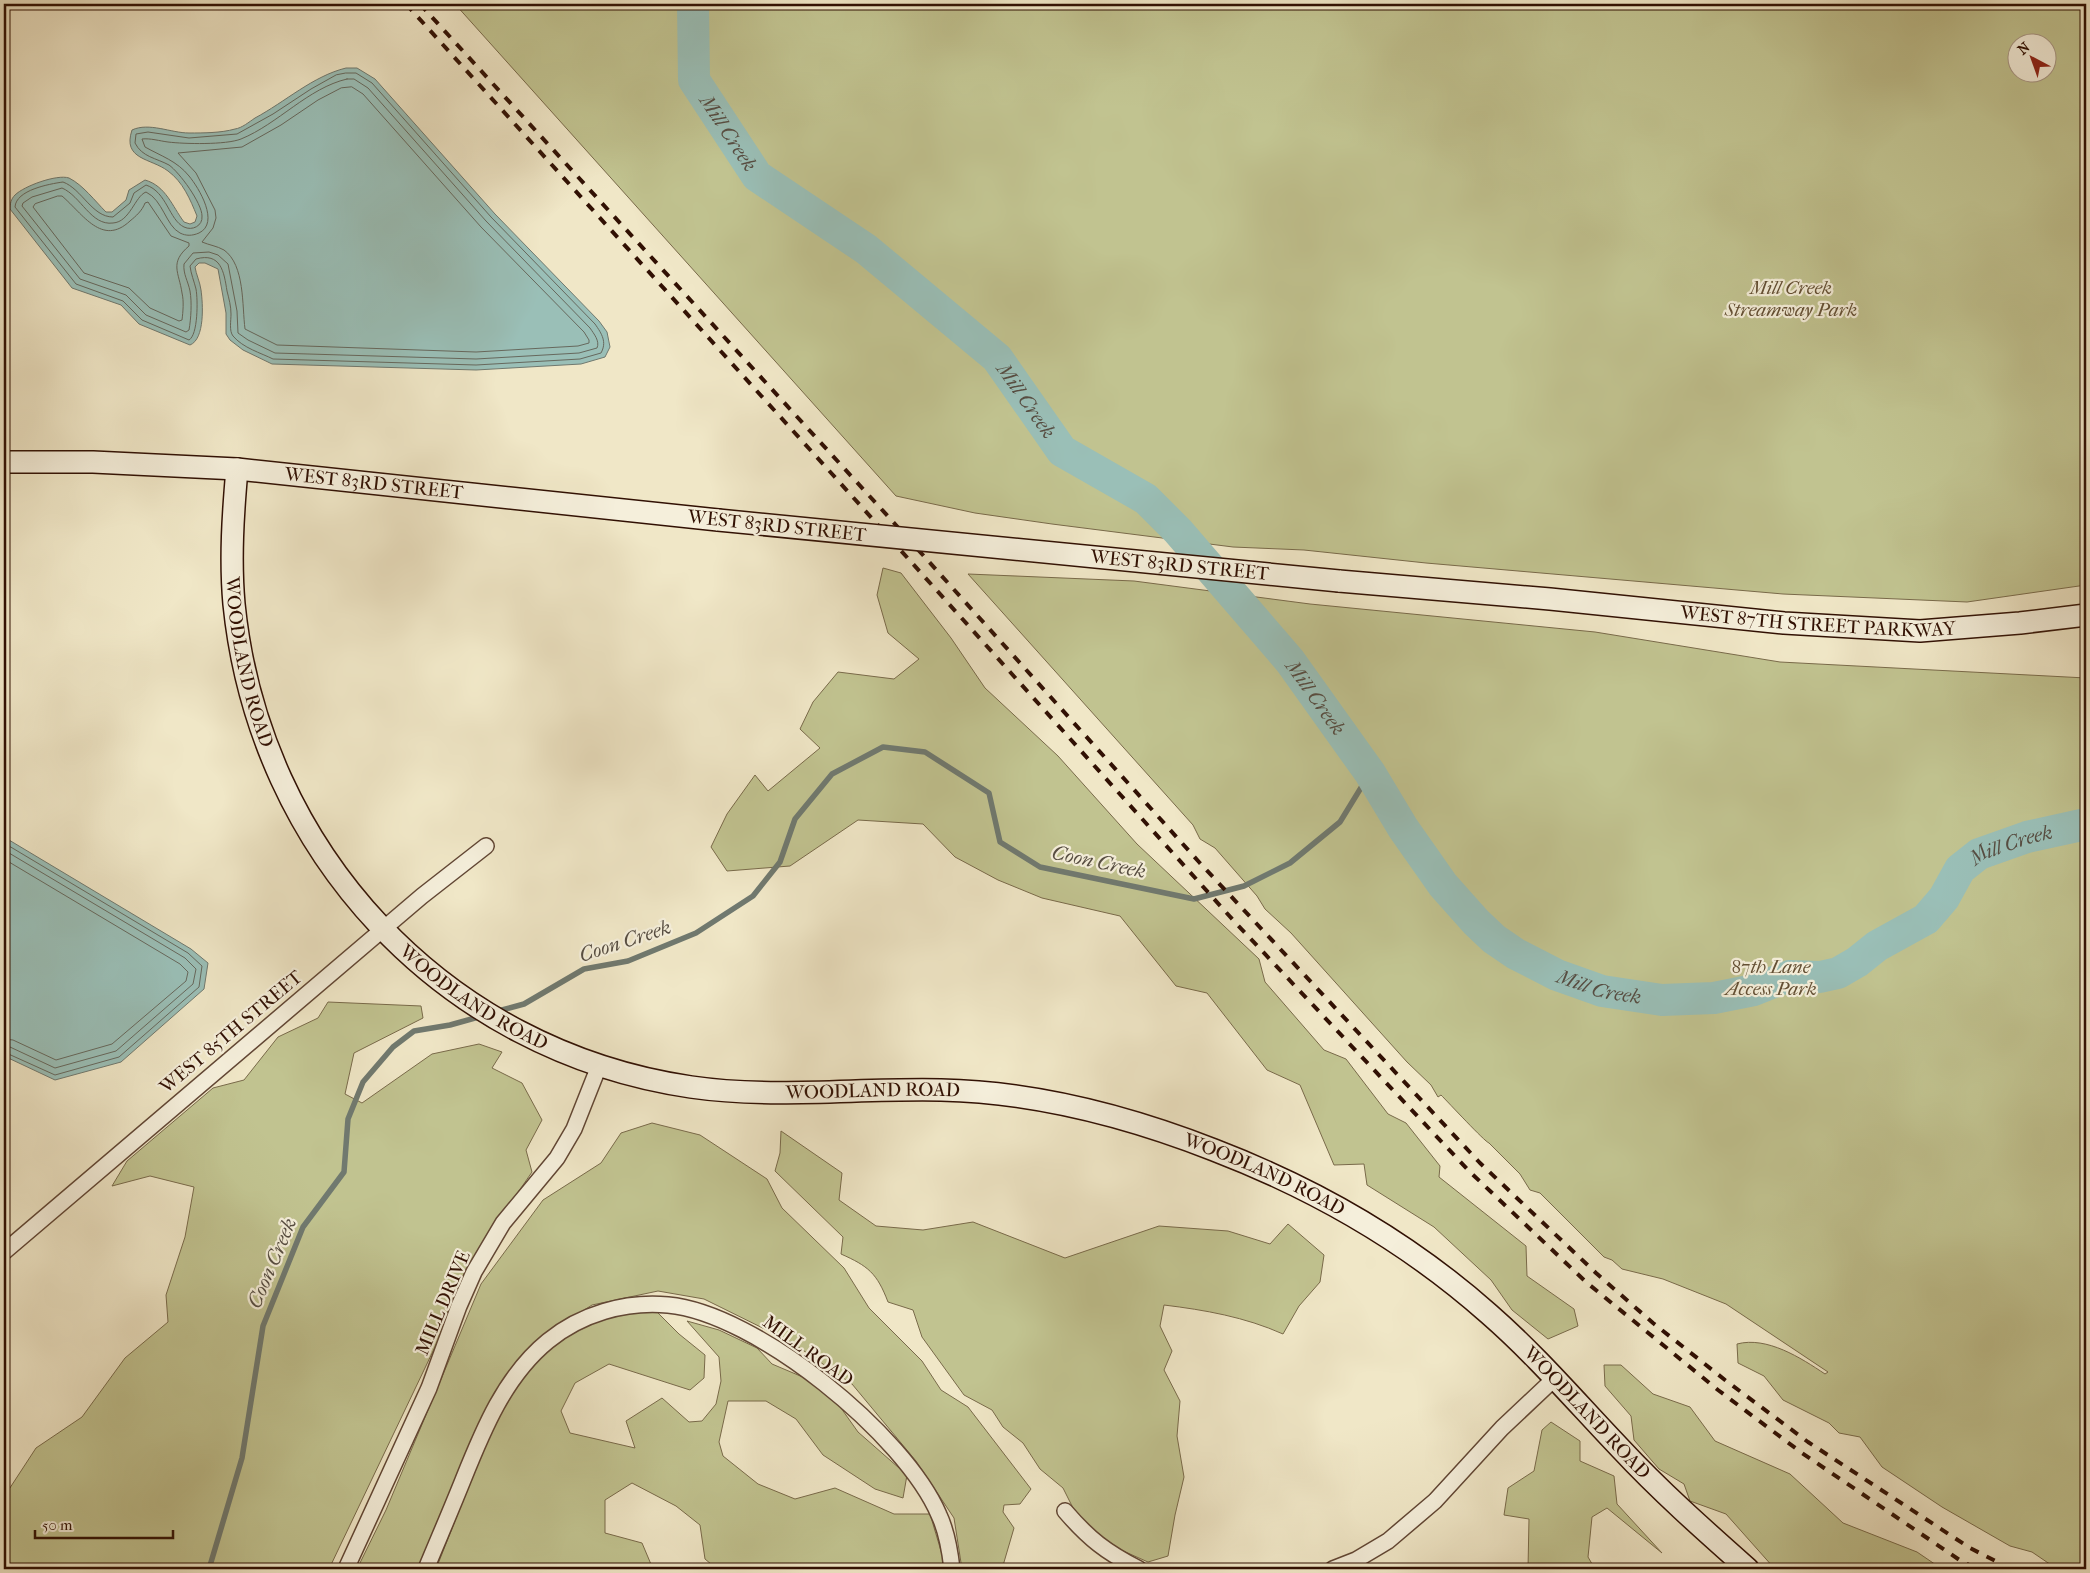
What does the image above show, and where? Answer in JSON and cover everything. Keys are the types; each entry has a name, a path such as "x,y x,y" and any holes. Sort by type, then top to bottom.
{"main road":[{"name":"WEST 83RD STREET","path":"4,462 93,462 236,469 718,520 1339,581 1550,599"},
{"name":"WOODLAND ROAD","path":"236,469 232,545 233,593 240,644 255,708 275,764 298,815 336,873 360,904 383,929 438,980 495,1018 556,1050 599,1066 653,1080 719,1090 773,1093 924,1090 986,1093 1086,1110 1163,1131 1264,1171 1316,1197 1384,1236 1438,1272 1476,1302 1509,1332 1677,1506 1748,1569"},
{"name":"WEST 87TH STREET PARKWAY","path":"1550,599 1784,623 1920,631 2020,623 2086,615"}],"street":[{"name":"WEST 85TH STREET","path":"4,1252 383,929 486,846"},
{"name":"MILL DRIVE","path":"346,1569 429,1388 459,1306 474,1272 503,1223 557,1158 574,1129 599,1066"},
{"name":"MILL ROAD","path":"426,1569 496,1406 526,1363 548,1341 574,1323 603,1311 634,1305 667,1305 703,1313 746,1331 776,1348 821,1380 870,1424 910,1468 924,1487 939,1515 948,1540 952,1569"},
{"path":"1333,1569 1356,1560 1388,1541 1435,1501 1502,1428 1554,1379"},
{"path":"1065,1510 1083,1532 1111,1555 1139,1569"}],"green space":[{"name":"Mill Creek Streamway Park","path":"455,4 2086,4 2086,585 1967,602 1783,594 1426,563 1304,550 1233,547 975,513 896,496"},
{"path":"883,568 901,573 951,638 985,688 1058,756 1137,844 1259,959 1265,982 1324,1050 1346,1059 1388,1114 1406,1123 1440,1166 1439,1177 1526,1246 1527,1276 1574,1309 1578,1326 1548,1339 1512,1310 1491,1280 1434,1227 1367,1185 1364,1164 1334,1165 1300,1085 1267,1070 1207,993 1176,986 1120,916 1042,898 998,880 955,857 923,824 858,820 790,866 727,871 711,847 727,814 755,775 768,791 820,748 800,729 813,702 838,672 894,679 919,659 888,633 877,595"},
{"name":"87th Lane Access Park","path":"968,574 1134,581 1310,604 1595,632 1780,662 2086,678 2086,1569 2057,1569 2032,1552 2010,1546 1942,1507 1882,1467 1860,1437 1839,1433 1829,1423 1783,1400 1764,1376 1738,1363 1737,1344 1748,1342 1772,1346 1795,1355 1825,1374 1828,1372 1726,1304 1663,1279 1622,1269 1612,1260 1604,1257 1540,1193 1530,1190 1520,1174 1441,1095 1438,1097 1431,1085 1407,1062 1291,933 1265,909 1257,896 1215,848 1200,839 1193,825"},
{"path":"328,1002 421,1006 423,1018 354,1053 345,1094 362,1103 432,1054 479,1044 502,1052 492,1068 522,1083 542,1120 526,1150 532,1172 488,1236 329,1569 4,1569 4,1497 36,1448 82,1417 125,1358 168,1322 166,1295 185,1237 194,1187 150,1176 112,1186 127,1161 213,1088 244,1080 278,1037 318,1018"},
{"path":"652,1123 700,1135 767,1179 782,1208 844,1268 869,1308 922,1361 941,1390 968,1407 1031,1489 1020,1504 1004,1505 1003,1512 1014,1528 1002,1569 962,1569 954,1518 916,1461 852,1384 791,1342 704,1299 658,1291 592,1305 538,1340 482,1419 419,1569 357,1569 386,1510 481,1284 543,1200 601,1163 621,1133"},
{"path":"781,1131 842,1173 839,1200 876,1226 923,1230 973,1222 1065,1258 1159,1226 1228,1231 1270,1244 1288,1224 1324,1255 1320,1282 1299,1306 1283,1334 1225,1315 1164,1305 1160,1326 1172,1351 1164,1370 1180,1401 1177,1436 1184,1477 1168,1556 1148,1562 1112,1546 1076,1514 1063,1488 1040,1469 1023,1443 1003,1427 992,1410 964,1395 922,1337 913,1310 888,1302 875,1277 858,1262 841,1254 843,1237 775,1171 780,1153"},
{"path":"655,1310 679,1334 705,1355 704,1378 690,1390 609,1364 575,1383 561,1411 570,1433 635,1448 626,1421 662,1398 689,1422 702,1421 716,1404 721,1381 719,1357 687,1321 719,1330 757,1348 772,1364 805,1378 836,1401 858,1432 907,1475 903,1498 875,1489 823,1455 796,1419 766,1401 728,1401 719,1442 723,1456 758,1484 795,1499 835,1488 894,1514 930,1514 944,1561 944,1569 717,1569 705,1559 700,1525 676,1506 632,1483 605,1500 605,1533 642,1543 653,1569 436,1569 496,1417 525,1373 546,1348 579,1327 618,1313"},
{"path":"1604,1365 1621,1365 1653,1394 1690,1407 1715,1441 1790,1474 1843,1523 1917,1552 1942,1569 1774,1568 1726,1514 1690,1501 1684,1484 1659,1469 1634,1440 1631,1416 1605,1386"},
{"path":"1551,1422 1580,1441 1580,1461 1614,1476 1617,1504 1662,1553 1607,1508 1592,1517 1588,1557 1595,1569 1528,1569 1529,1519 1504,1515 1508,1488 1534,1471 1542,1430"}],"water":[{"path":"346,68 357,68 375,79 495,214 599,321 607,332 610,347 605,357 581,364 476,370 272,364 243,350 230,340 226,334 226,313 218,269 205,263 199,263 195,267 201,290 202,320 198,336 190,345 139,324 121,305 72,288 10,209 13,198 19,192 41,182 64,177 69,178 89,193 106,212 112,212 126,200 129,190 145,180 158,187 168,197 184,222 190,224 195,222 197,216 189,197 178,180 168,171 135,153 131,147 130,140 132,130 146,127 182,133 200,133 238,128 311,83"},
{"path":"4,837 191,949 208,963 204,989 121,1062 55,1080 4,1056"}],"waterway":[{"name":"Mill Creek","path":"693,4 694,80 757,176 866,249 997,358 1062,451 1146,499 1178,531 1290,661 1370,773 1403,828 1443,885 1476,922 1494,939 1516,954 1557,975 1602,991 1662,1000 1714,998 1754,990 1789,976 1820,977 1838,973 1857,962 1877,946 1926,919 1944,898 1960,869 1979,854 2027,837 2086,824"},
{"name":"Coon Creek","path":"498,1011 524,1004 584,969 628,961 696,933 753,896 780,862 795,819 832,774 883,747 925,752 989,793 1000,842 1040,867 1194,899 1244,886 1290,863 1340,822 1370,773"},
{"name":"Coon Creek","path":"209,1569 242,1458 263,1326 303,1227 344,1172 348,1119 363,1082 393,1047 414,1031 450,1025 482,1016"}],"railway":[{"path":"406,4 1233,920 1470,1172 1586,1282 1718,1390 1802,1453 1961,1561 1977,1569"},
{"path":"420,4 895,524 1199,862 1480,1163 1596,1273 1653,1323 1725,1380 1808,1442 1970,1548 2011,1569"}]}
